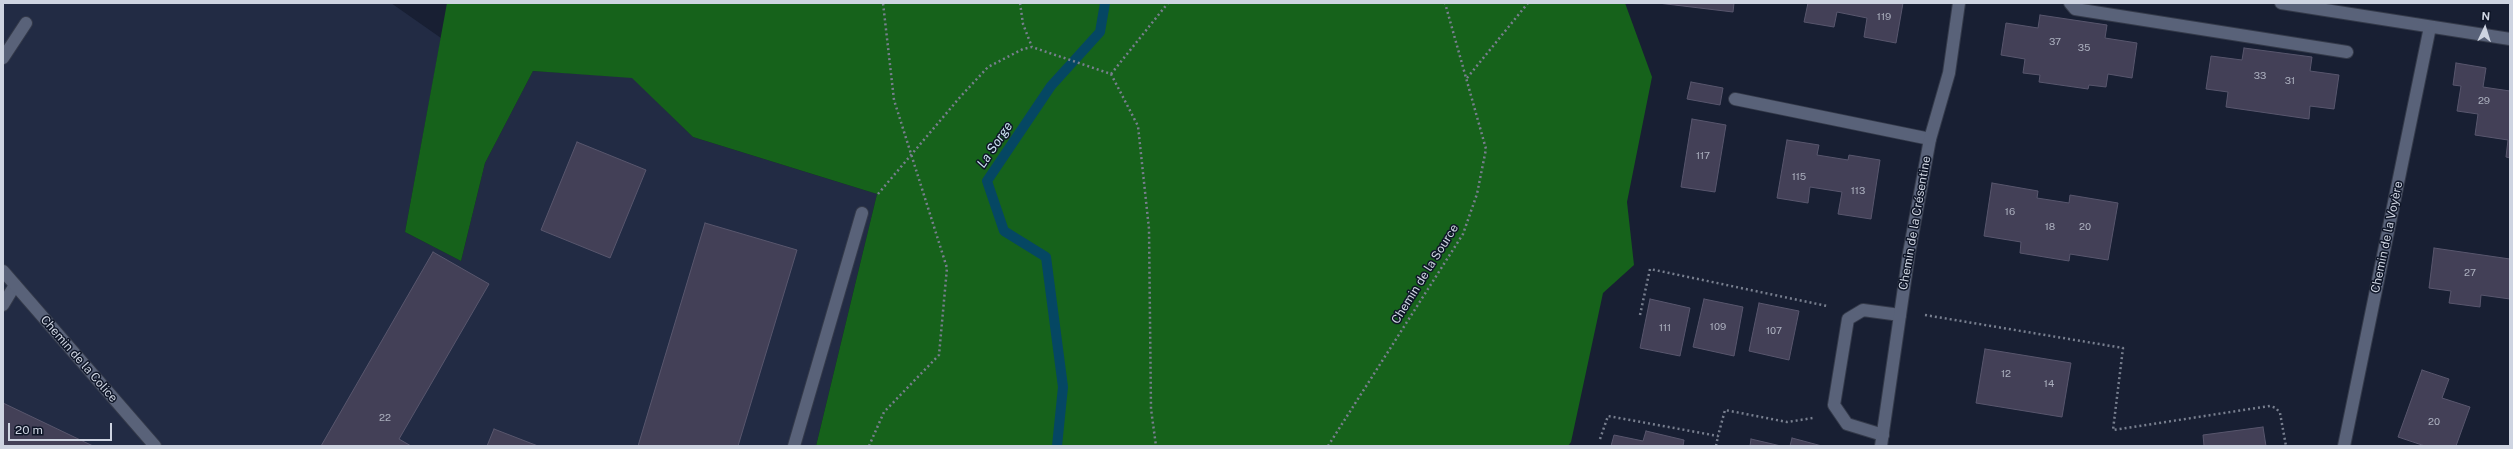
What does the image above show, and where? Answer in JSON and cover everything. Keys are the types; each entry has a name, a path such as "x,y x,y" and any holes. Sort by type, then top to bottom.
{"street":[{"name":"Chemin de la Crésentine","path":"1882,440 1901,313 1930,139 1949,73 1959,3"},
{"path":"2070,3 2075,9 2347,52"},
{"path":"2281,3 2510,39"},
{"path":"3,58 26,23"},
{"name":"Chemin de la Voyère","path":"2344,446 2430,27"},
{"path":"1735,99 1930,139"},
{"path":"794,446 862,213"},
{"name":"Chemin de la Colice","path":"3,271 155,446"},
{"path":"3,305 15,285"},
{"path":"1882,440 1847,424 1834,405 1848,319 1854,314 1863,310 1901,313"}],"path":[{"path":"869,446 884,412 939,355 947,268 912,153 894,100 883,3"},
{"path":"1020,3 1023,24 1032,47"},
{"path":"1111,74 1168,3"},
{"name":"Chemin de la Source","path":"1328,446 1463,234 1477,194 1486,149 1445,3"},
{"path":"1467,78 1528,3"},
{"path":"862,213 912,153 988,67 1032,47 1111,74 1138,126 1149,229 1151,409 1156,446"},
{"path":"1640,315 1650,269 1810,302 1854,314"},
{"path":"1901,313 2123,348 2113,430 2270,406 2276,408 2280,413 2286,446"},
{"path":"1716,446 1725,410 1787,422 1840,414"},
{"path":"1600,439 1608,416 1718,436"}],"shaded area":[{"path":"3,3 391,3 441,38 405,232 461,261 485,163 533,71 632,77 693,137 877,194 816,446 3,446"}],"green space":[{"path":"447,3 1625,3 1652,77 1627,202 1634,265 1603,293 1571,442 1568,446 816,446 877,194 693,137 632,78 533,71 485,163 461,261 405,232"}],"building":[{"path":"1658,3 1734,3 1733,12"},
{"path":"1808,3 1903,3 1896,43 1864,37 1867,18 1837,12 1834,27 1804,22"},
{"path":"2040,15 2107,25 2105,38 2137,43 2132,78 2108,74 2106,87 2089,85 2088,89 2039,82 2040,75 2023,73 2025,59 2001,55 2006,23 2038,28"},
{"path":"2244,48 2312,57 2310,71 2339,75 2334,109 2310,106 2309,119 2226,107 2228,92 2206,89 2211,56 2242,60"},
{"path":"2456,63 2486,68 2483,87 2510,91 2510,158 2506,157 2508,140 2475,135 2478,114 2457,111 2461,86 2453,85"},
{"path":"1691,82 1723,88 1720,105 1687,99"},
{"path":"1692,119 1726,125 1715,192 1681,187"},
{"path":"1787,140 1819,145 1817,155 1848,160 1849,155 1880,160 1871,219 1838,214 1842,192 1810,187 1808,203 1777,198"},
{"path":"577,142 646,170 610,258 541,230"},
{"path":"1992,183 2038,191 2037,198 2069,203 2070,195 2118,203 2108,260 2070,254 2069,261 2020,253 2021,242 1984,236"},
{"path":"705,223 797,250 738,446 638,446"},
{"path":"2434,248 2510,259 2510,299 2481,295 2480,307 2449,303 2451,291 2429,288"},
{"path":"433,252 489,284 399,439 411,446 321,446"},
{"path":"1650,299 1690,308 1680,356 1640,348"},
{"path":"1704,299 1743,307 1734,356 1693,347"},
{"path":"1759,303 1799,311 1789,360 1749,351"},
{"path":"1985,349 2071,363 2062,417 1976,403"},
{"path":"2422,370 2449,379 2442,398 2470,407 2456,446 2425,446 2398,437"},
{"path":"3,403 93,446 3,446"},
{"path":"2263,427 2266,446 2204,446 2203,435"},
{"path":"494,429 538,446 487,446"},
{"path":"1646,431 1684,440 1683,446 1611,446 1614,435 1643,441"},
{"path":"1792,438 1822,446 1790,446"},
{"path":"1751,439 1781,446 1750,446"}],"waterway":[{"name":"La Sorge","path":"1057,446 1063,387 1046,257 1004,231 987,181 1051,86 1100,32 1105,3"}]}
